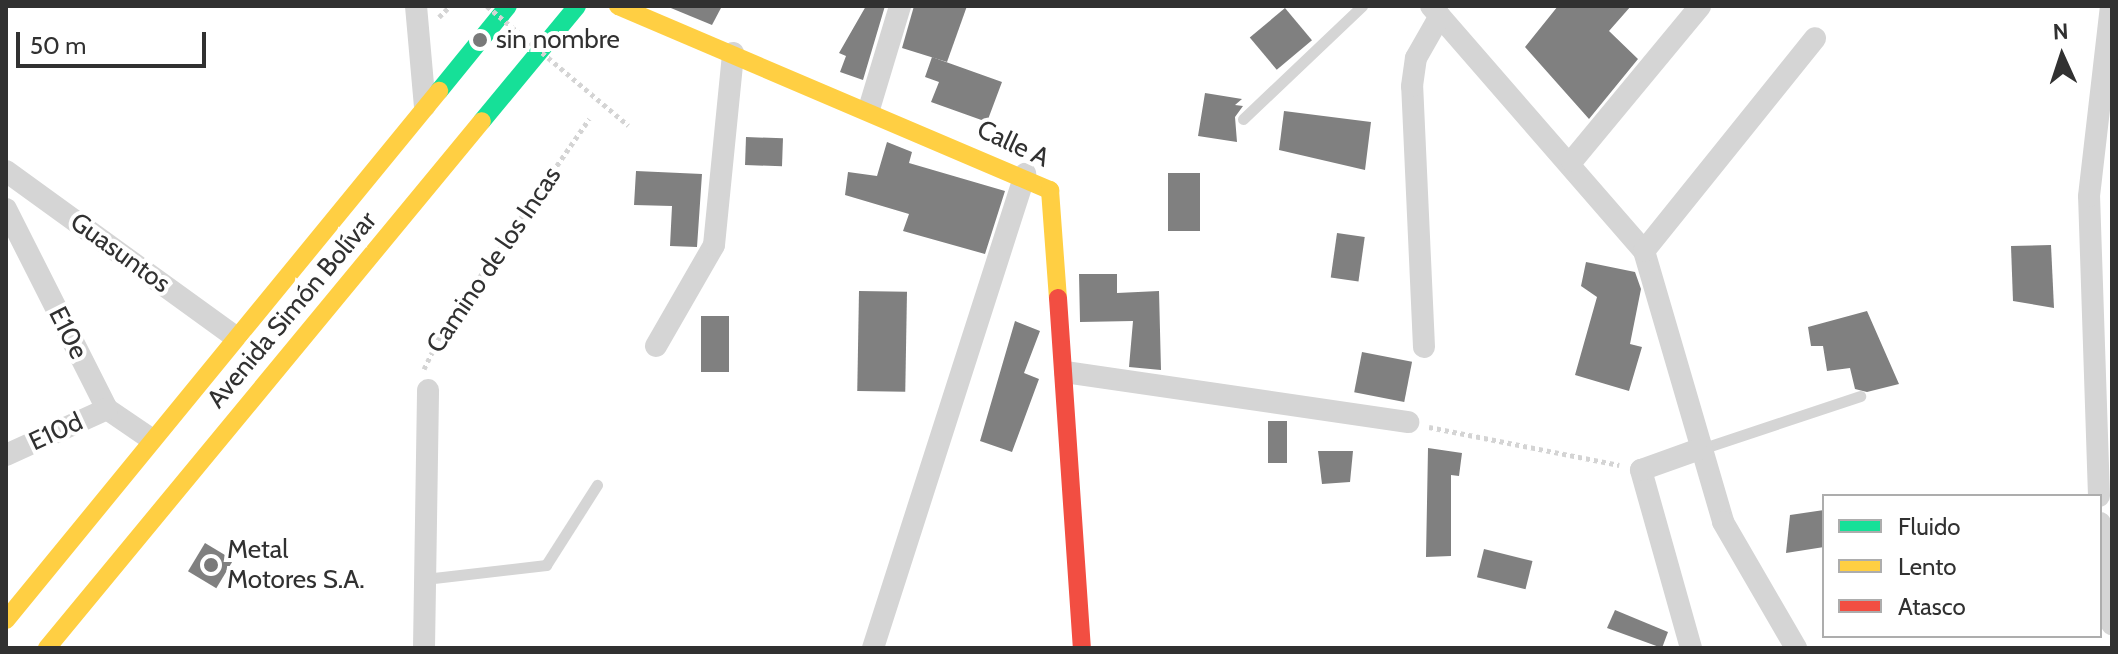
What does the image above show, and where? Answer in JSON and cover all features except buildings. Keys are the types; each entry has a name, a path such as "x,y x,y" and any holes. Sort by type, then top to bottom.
{"main road":[{"name":"Avenida Simón Bolívar","path":"6,620 234,336 508,6"},
{"name":"Avenida Simón Bolívar","path":"47,648 577,6"},
{"name":"Calle A","path":"618,6 1025,174 1052,198 1082,648"}],"street":[{"path":"416,6 425,106"},
{"path":"869,109 900,6"},
{"path":"1572,161 1700,6"},
{"path":"2099,494 2089,196 2111,6"},
{"path":"1424,347 1412,86 1416,58 1435,11 1572,161 1644,251 1697,450 1723,522 1796,648"},
{"path":"1644,251 1815,38"},
{"path":"656,346 714,245 733,53"},
{"name":"Guasuntos","path":"6,171 234,336"},
{"path":"873,648 1025,174"},
{"name":"E10e","path":"6,209 107,409 151,439"},
{"path":"1065,372 1408,422"},
{"name":"Camino de los Incas","path":"424,648 428,390"},
{"name":"E10d","path":"6,455 107,409"},
{"path":"1691,648 1641,470 1697,450"},
{"path":"2102,540 2112,624"}],"lane":[{"path":"1243,119 1362,6"},
{"path":"1697,450 1860,396"},
{"path":"425,579 546,565 597,485"}],"path":[{"path":"439,18 450,6"},
{"path":"487,6 628,125"},
{"name":"Camino de los Incas","path":"428,390 423,372 443,330 589,119"},
{"path":"1408,422 1641,470"}],"traffic: fast":[{"path":"439,91 508,6"},
{"path":"482,121 577,6"}],"traffic: slow":[{"path":"618,6 1050,190 1058,298"},
{"path":"6,620 439,91"},
{"path":"47,648 482,121"}],"traffic: jam":[{"path":"1058,298 1082,648"}],"place":[{"name":"sin nombre","path":"480,40"},
{"name":"Metal Motores S.A.","path":"211,565"}]}
